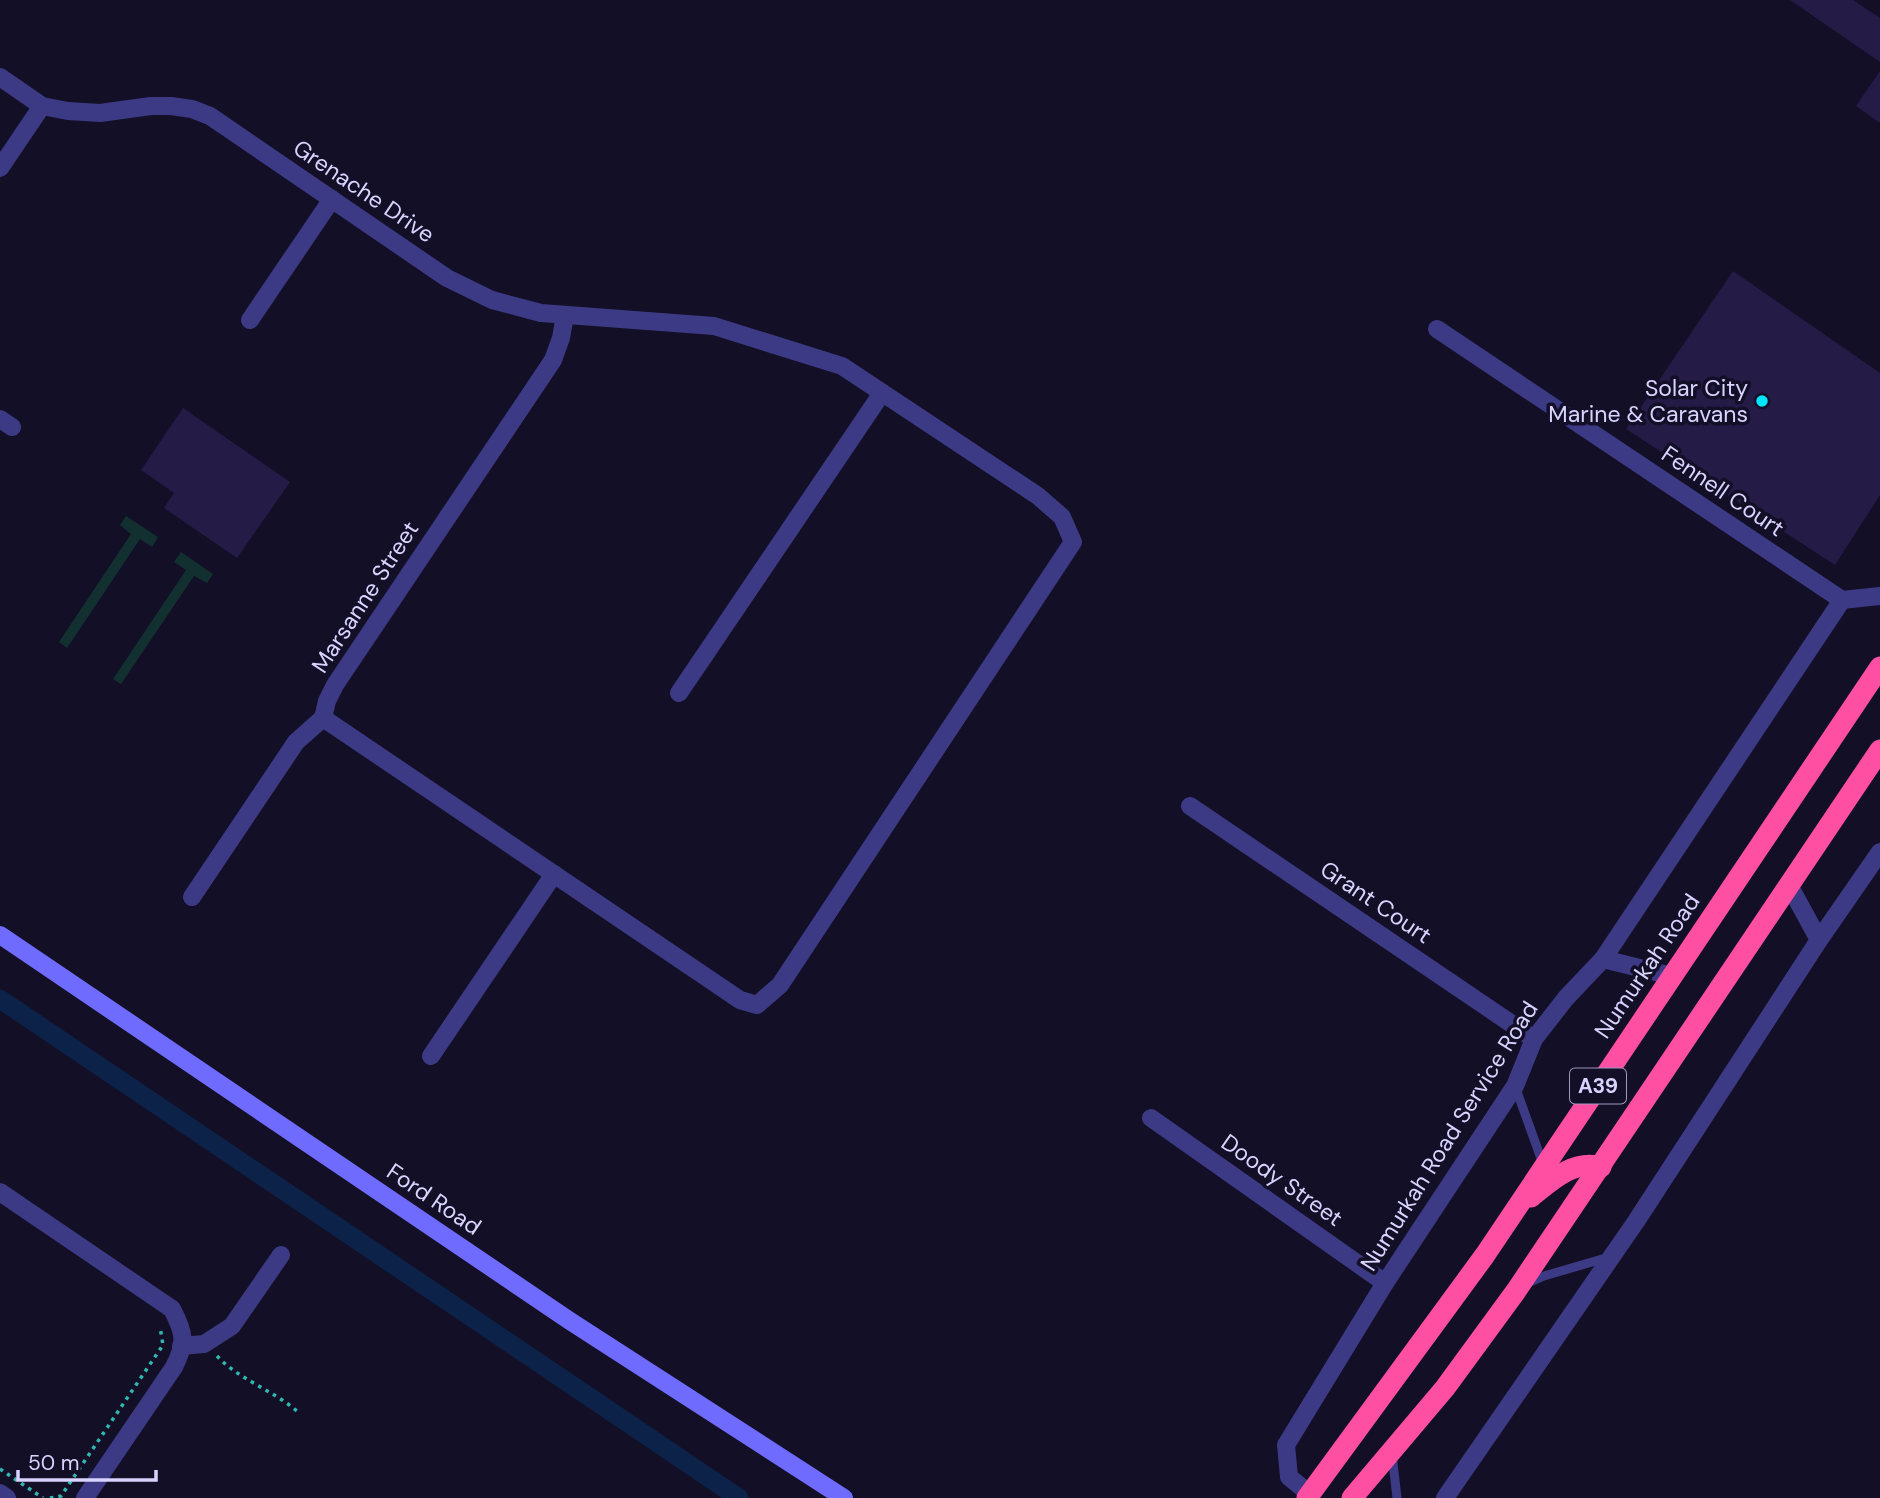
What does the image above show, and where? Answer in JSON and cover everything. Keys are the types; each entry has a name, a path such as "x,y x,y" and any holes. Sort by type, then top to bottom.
{"highway":[{"name":"Numurkah Road","path":"1312,1496 1514,1212 1879,668"},
{"name":"A39","path":"1352,1498 1445,1388 1516,1291 1880,750"},
{"path":"1514,1212 1567,1170 1592,1164 1601,1167"}],"street":[{"name":"Grenache Drive","path":"0,77 42,106 68,111 100,113 151,106 192,109 210,116 447,278 492,300 541,313 714,326 842,366 1038,496 1062,517 1073,542 780,985 757,1005 740,1000 554,874"},
{"path":"0,168 42,106"},
{"path":"250,320 331,199"},
{"name":"Marsanne Street","path":"192,897 296,742 323,718 335,685 553,360 565,315"},
{"name":"Fennell Court","path":"1437,329 1842,600"},
{"path":"679,693 882,393"},
{"path":"1842,600 1880,596"},
{"name":"Numurkah Road Service Road","path":"1312,1496 1289,1477 1286,1445 1385,1283 1515,1086 1534,1039 1566,998 1604,959 1842,600"},
{"path":"323,718 554,874 431,1056"},
{"name":"Grant Court","path":"1190,806 1534,1039"},
{"path":"1445,1498 1635,1224 1819,940 1880,852"},
{"path":"1790,885 1819,940"},
{"name":"Ford Road","path":"0,935 570,1321 844,1498"},
{"path":"1604,959 1672,976"},
{"name":"Doody Street","path":"1151,1118 1385,1283"},
{"path":"0,1192 172,1309 183,1331 174,1367 85,1498"},
{"path":"181,1346 204,1345 232,1326 281,1255"},
{"path":"0,1493 7,1498"}],"lane":[{"path":"1515,1086 1544,1166"},
{"path":"1516,1291 1544,1276 1611,1257"},
{"path":"1392,1453 1397,1498"}],"path":[{"path":"50,1498 61,1496 163,1345 158,1317"},
{"path":"214,1352 226,1366 277,1395 298,1412"},
{"path":"0,1469 43,1498"}],"green space":[{"path":"126,516 158,537 152,547 140,539 67,648 59,642 131,534 120,525"},
{"path":"181,552 213,574 207,583 194,576 121,684 113,679 186,570 174,562"}],"building":[{"path":"1790,0 1853,0 1880,18 1880,62"},
{"path":"1880,71 1880,123 1856,106"},
{"name":"Solar City Marine & Caravans","path":"1733,271 1880,373 1880,495 1835,565 1626,429"},
{"path":"183,408 290,482 237,558 164,508 174,493 141,470"}],"waterway":[{"path":"0,999 739,1498"}],"place":[{"name":"Solar City Marine & Caravans","path":"1762,401"}]}
